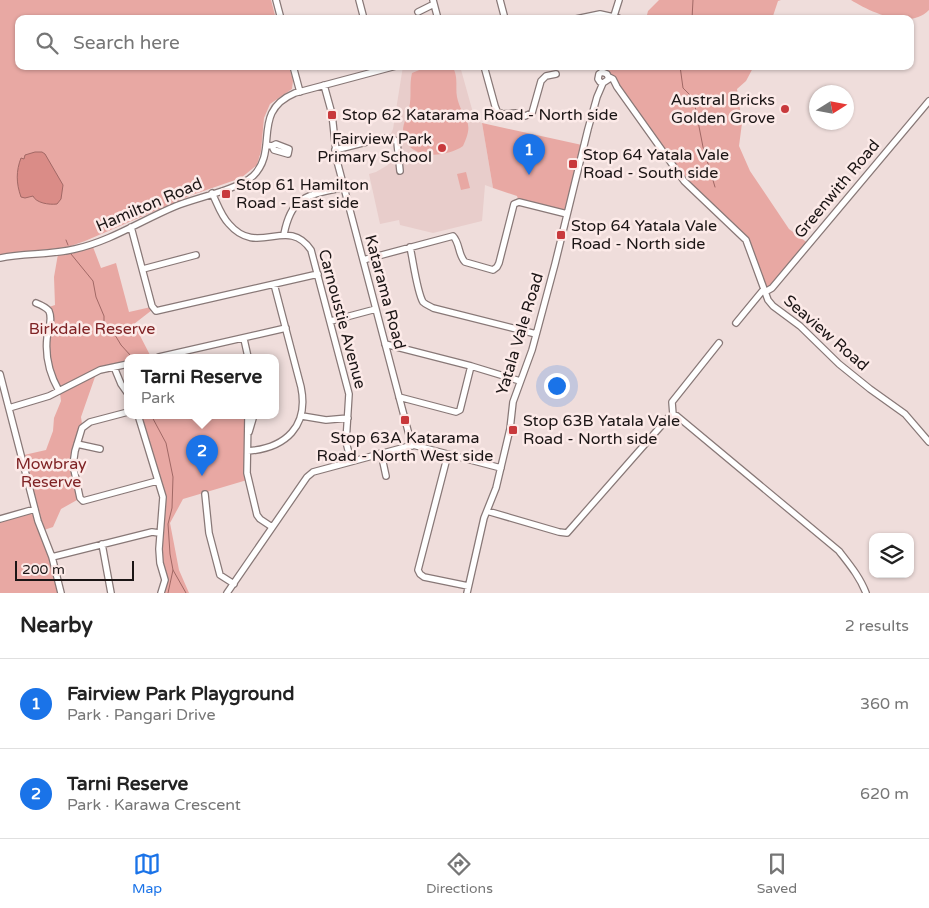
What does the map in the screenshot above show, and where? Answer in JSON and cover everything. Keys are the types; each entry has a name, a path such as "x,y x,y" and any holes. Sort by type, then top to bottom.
{"street":[{"path":"276,0 280,15"},
{"path":"359,0 363,15"},
{"path":"500,0 504,15"},
{"path":"617,15 621,0"},
{"path":"418,12 434,2 437,15"},
{"path":"294,70 300,92"},
{"name":"Hamilton Road","path":"0,258 75,249 99,242 175,207 250,179 262,164 269,146 267,124 273,110 284,99 300,92 372,70"},
{"path":"485,70 497,111 502,114 513,113 525,116 530,115 532,112 541,81 546,76 556,74"},
{"name":"Seaview Road","path":"605,74 613,79 684,181 746,240 772,306 800,326 839,364 870,389 906,414 929,442"},
{"name":"Yatala Vale Road","path":"468,590 487,511 501,468 510,430 513,402 536,334 556,264 590,121 605,74"},
{"name":"Katarama Road","path":"324,85 332,114 335,150 344,187 412,446"},
{"name":"Greenwith Road","path":"736,323 765,291 772,288 929,101"},
{"path":"335,150 382,138 392,138 397,142 400,171"},
{"path":"212,194 227,222 243,235 260,239 284,234 290,214 302,199 344,187"},
{"path":"363,260 453,236 465,262 494,270 497,267 514,204 519,202 567,214"},
{"path":"131,227 152,306 156,310 318,274"},
{"name":"Carnoustie Avenue","path":"284,234 300,238 309,247 318,274 349,394 346,442 351,461"},
{"path":"410,247 420,292 427,305 536,334"},
{"path":"143,269 196,255"},
{"path":"248,451 272,447 283,441 291,434 302,416 303,396 274,284"},
{"path":"36,302 45,307 49,312 47,338 48,365 59,390"},
{"path":"331,322 376,309"},
{"path":"173,354 286,328"},
{"path":"244,339 247,354"},
{"path":"487,511 567,533 670,416 672,402 719,343"},
{"path":"385,344 471,366 520,381"},
{"path":"9,408 41,399 91,374 124,365"},
{"path":"399,397 456,412 460,410 471,366"},
{"path":"114,367 124,388"},
{"path":"0,374 41,532 52,557 61,593"},
{"path":"124,413 84,424 77,444 74,465 80,498 83,501 157,481"},
{"path":"302,416 326,420 348,418"},
{"path":"670,416 677,416 838,551 852,568 866,593"},
{"path":"139,419 163,497 159,533 160,563 165,580 161,593"},
{"path":"248,419 249,483 257,515 272,527"},
{"path":"248,434 253,419"},
{"path":"77,444 100,449"},
{"path":"227,593 310,474 351,461 417,445 501,468"},
{"path":"381,453 386,476"},
{"path":"448,454 418,570 424,577 468,590"},
{"path":"205,494 210,533 220,575 234,584"},
{"path":"0,518 35,509"},
{"path":"52,557 152,532 159,533"},
{"path":"102,544 111,593"}],"shaded area":[{"name":"Fairview Park Primary School","path":"402,70 461,70 475,120 482,123 493,188 485,185 482,221 433,233 400,225 399,220 380,224 369,174 388,165 387,156 398,154 397,142 389,138 393,129"},
{"path":"35,152 45,154 63,185 61,199 57,204 43,203 33,196 21,197 17,177 19,163 21,158 24,159 25,155"}],"green space":[{"path":"0,0 271,0 275,15 15,15 15,70 290,70 293,81 292,89 270,104 264,118 261,151 257,165 241,178 192,195 68,247 0,255"},
{"path":"659,0 781,0 778,1 773,15 647,15 648,11"},
{"path":"851,0 929,0 929,10 914,18 914,15 884,15 869,10"},
{"path":"419,70 454,70 459,105 468,125 467,137 463,146 437,155 418,152 405,141 403,131 410,104 412,73"},
{"path":"608,70 752,70 746,81 737,89 742,123 739,146 750,171 789,229 809,244 769,290 764,289 749,247 672,165 609,79"},
{"path":"482,123 582,145 565,210 562,211 518,199 517,196 493,188"},
{"path":"466,172 470,188 461,190 457,174"},
{"name":"Birkdale Reserve","path":"93,247 101,268 116,263 129,312 151,307 152,310 134,324 149,354 124,354 124,363 62,386 56,380 50,361 48,338 49,307 55,305 54,277 58,254"},
{"name":"Mowbray Reserve","path":"96,374 81,417 82,424 71,466 77,500 61,509 53,527 44,530 24,455 46,450 53,431 54,418 61,401 60,393"},
{"path":"141,419 247,419 245,433 247,480 183,499 170,523 179,570 189,593 164,593 168,579 163,563 161,534 165,496 156,473 154,458"},
{"path":"30,513 34,516 59,593 0,593 0,520"}],"waterway":[{"path":"692,15 693,0"},
{"path":"681,70 683,88 691,96 695,106 703,147 715,187"},
{"path":"66,240 68,245"},
{"path":"71,254 93,281 96,297 104,316 104,325 115,335 129,354"},
{"path":"153,419 166,443 173,477 172,508 168,524 173,570 168,593"},
{"path":"173,570 186,593"}],"place":[{"name":"Austral Bricks Golden Grove","path":"785,109"},
{"name":"Stop 62 Katarama Road - North side","path":"332,115"},
{"name":"Fairview Park Primary School","path":"442,148"},
{"name":"Stop 64 Yatala Vale Road - South side","path":"573,164"},
{"name":"Fairview Park Playground","path":"529,175"},
{"name":"Stop 61 Hamilton Road - East side","path":"226,194"},
{"name":"Stop 64 Yatala Vale Road - North side","path":"561,235"},
{"name":"Stop 63A Katarama Road - North West side","path":"405,420"},
{"name":"Stop 63B Yatala Vale Road - North side","path":"513,430"},
{"name":"Tarni Reserve","path":"202,476"}]}
